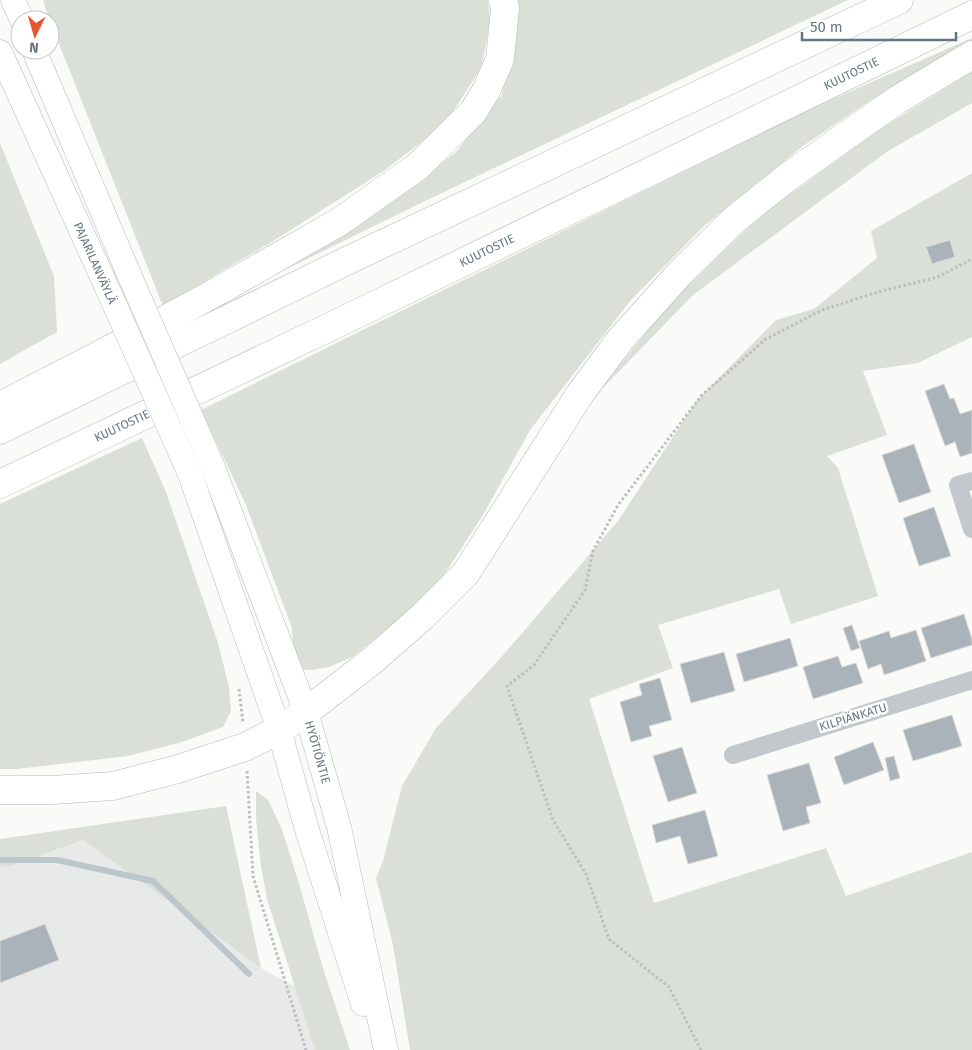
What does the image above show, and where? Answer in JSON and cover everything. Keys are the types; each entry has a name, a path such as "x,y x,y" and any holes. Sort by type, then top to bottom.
{"highway":[{"path":"0,406 107,351 339,222 416,167 473,112 486,91 500,59 503,0"},
{"path":"0,430 357,256 899,0"},
{"name":"KUUTOSTIE","path":"0,484 334,325 972,15"},
{"path":"0,790 53,790 113,786 178,769 246,747 306,712 387,648 422,617 466,572 580,394 620,340 681,272 734,220 790,176 897,100 972,55"}],"main road":[{"name":"PAJARILANVÄYLÄ","path":"0,52 190,474 278,730"},
{"name":"HYÖTIÖNTIE","path":"38,60 212,464 306,712 339,828 386,1050"},
{"path":"278,730 308,833 378,1050"}],"street":[{"path":"972,481 958,485 972,529"},
{"name":"KILPIÄNKATU","path":"733,755 972,680"}],"path":[{"path":"701,1050 669,987 609,939 586,874 553,820 507,686 534,665 585,590 593,551 618,505 702,395 766,339 822,310 878,292 938,277 972,258"}],"shaded area":[{"path":"43,0 488,0 490,23 481,68 445,124 385,170 275,240 163,306 60,46 60,10 46,10"},
{"path":"517,0 848,0 427,200 258,283 399,195 456,152 501,96 515,51 519,6"},
{"path":"972,38 972,41 871,100 803,146 704,226 631,300 530,430 483,515 442,578 394,624 352,657 329,667 312,670 300,669 293,648 292,628 246,505 201,410 808,110"},
{"path":"972,72 972,103 888,151 693,295 595,396 670,303 759,217 875,132"},
{"path":"0,143 54,276 57,332 0,364"},
{"path":"972,173 972,337 918,363 863,371 887,435 827,456 838,468 878,596 791,624 779,589 658,625 673,668 589,699 654,903 826,848 846,896 972,852 972,1050 410,1050 393,945 376,878 383,861 402,786 436,728 505,653 618,521 697,400 776,320 814,309 877,258 871,231"},
{"path":"142,438 166,492 218,643 229,687 231,711 223,727 182,742 128,756 17,769 0,769 0,504"},
{"path":"256,791 268,800 281,827 322,965 350,1050 315,1050 267,899 256,819"},
{"path":"226,806 261,968 83,840 11,866 0,867 0,839"},
{"path":"83,840 261,968 296,987 315,1050 0,1050 0,867 11,866"}],"building":[{"path":"950,240 955,257 932,264 926,247"},
{"path":"944,384 950,399 954,398 960,414 972,410 972,453 960,457 955,442 945,446 925,391"},
{"path":"914,444 931,492 899,503 882,455"},
{"path":"934,507 951,556 919,566 903,518"},
{"path":"964,614 972,645 931,658 921,628"},
{"path":"852,625 860,648 851,651 843,628"},
{"path":"916,630 926,661 884,675 881,664 868,669 859,641 889,631 891,638"},
{"path":"790,638 798,666 744,682 736,654"},
{"path":"724,652 735,691 691,703 680,664"},
{"path":"838,656 842,667 856,663 863,683 813,699 803,667"},
{"path":"660,678 672,720 649,726 652,736 631,742 620,702 642,695 639,684"},
{"path":"952,715 962,746 913,761 903,730"},
{"path":"873,742 884,770 844,785 834,757"},
{"path":"682,747 697,793 668,802 653,756"},
{"path":"894,756 900,778 890,781 885,758"},
{"path":"809,763 821,803 806,807 810,823 783,831 767,775"},
{"path":"705,810 718,856 688,864 680,836 656,843 652,825"},
{"path":"45,924 59,960 0,983 0,941"}],"waterway":[{"path":"0,860 57,860 153,881 249,974"}]}
